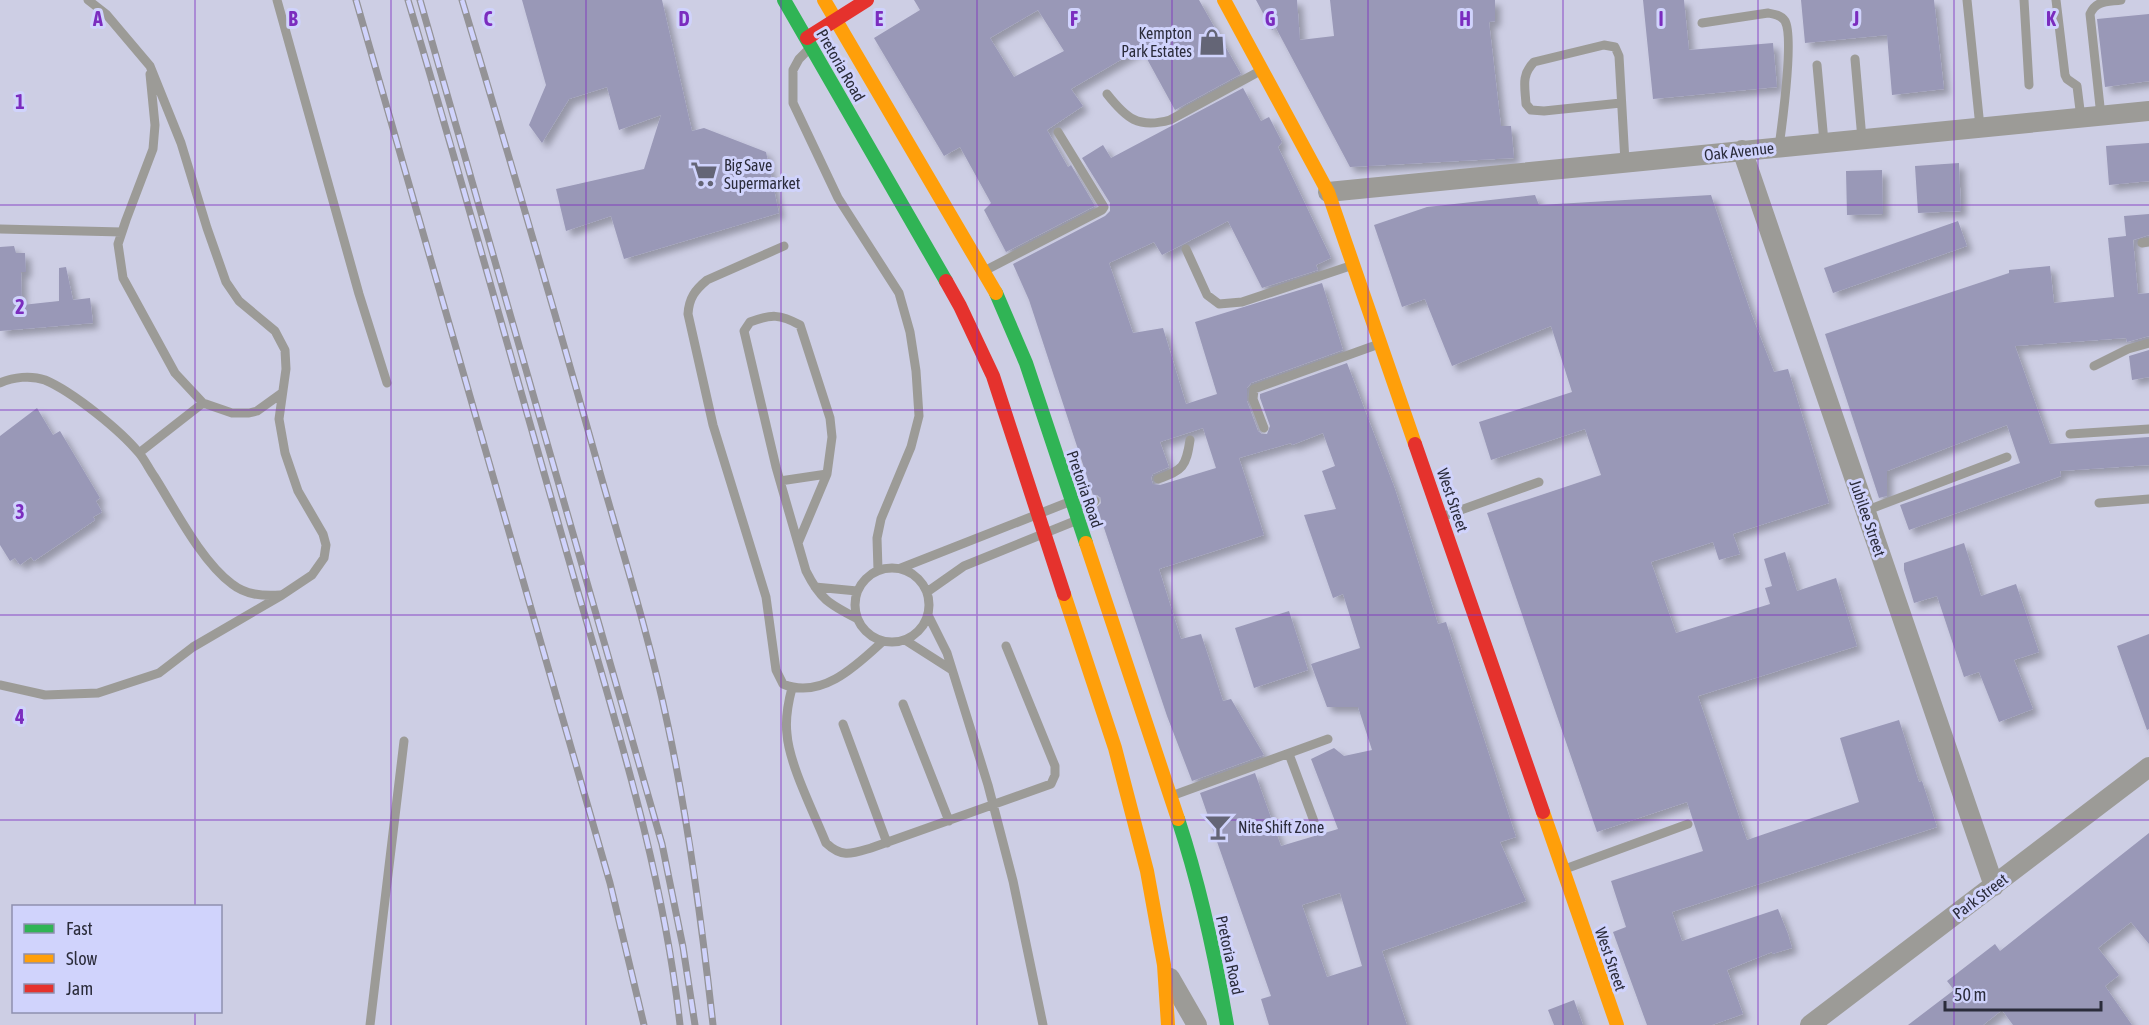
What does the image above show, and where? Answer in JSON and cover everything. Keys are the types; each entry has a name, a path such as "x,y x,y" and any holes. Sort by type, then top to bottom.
{"main road":[{"name":"Pretoria Road","path":"784,0 960,306 993,376 1036,515 1115,748 1147,871 1164,965 1168,1025"},
{"name":"Pretoria Road","path":"824,0 996,292 1026,363 1191,858 1218,972 1227,1025"},
{"path":"809,42 835,20 867,0"},
{"name":"West Street","path":"1224,0 1328,192 1617,1025"},
{"path":"1218,972 1240,1014"}],"street":[{"name":"Oak Avenue","path":"1328,192 2149,111"},
{"name":"Jubilee Street","path":"1742,150 1994,886"},
{"name":"Park Street","path":"1810,1025 2149,767"},
{"path":"1164,965 1197,1025"}],"lane":[{"path":"0,685 45,695 98,693 159,673 193,647 312,575 324,558 326,545 323,534 298,491 285,453 279,419 286,369 285,350 275,331 239,301 226,282 181,143 150,66 105,14 88,0"},
{"path":"277,0 359,294 387,383"},
{"path":"1967,0 1980,127"},
{"path":"2024,0 2029,85"},
{"path":"2056,0 2065,75 2077,86 2081,118"},
{"path":"2101,116 2090,14 2093,6 2098,3 2121,0"},
{"path":"1702,22 1768,13 1778,15 1785,20 1787,32 1786,93 1779,147"},
{"path":"809,42 793,70 793,103 838,198 899,293 910,332 916,371 919,416 911,447 881,519 877,538 878,570"},
{"path":"1622,103 1544,111 1531,110 1526,104 1524,81 1527,69 1534,62 1604,45 1615,47 1619,56 1622,103 1625,162"},
{"path":"1856,59 1862,139"},
{"path":"1817,65 1824,142"},
{"path":"150,66 155,125 153,149 118,244 123,278 175,373 203,403 232,413 249,413 257,411 282,393"},
{"path":"1107,94 1121,113 1138,123 1156,124 1170,120 1262,69"},
{"path":"984,271 1104,207 1058,132"},
{"path":"0,229 122,232"},
{"path":"784,246 707,280 692,297 688,314 713,425 766,597 776,670 783,684 792,688 816,686 837,678 853,669 882,642"},
{"path":"1186,249 1207,295 1219,304 1247,301 1353,266"},
{"path":"798,543 827,474 832,437 830,417 800,325 775,315 750,322 744,331 780,481 806,571 829,605 856,618"},
{"path":"1264,428 1253,399 1254,389 1382,343"},
{"path":"2094,366 2128,349 2149,343"},
{"path":"0,383 8,379 24,377 43,380 79,400 139,453 206,557 220,574 246,592 259,596 282,595"},
{"path":"139,453 203,403"},
{"path":"2070,434 2149,429"},
{"path":"1158,479 1177,473 1182,468 1190,440"},
{"path":"1865,511 2007,457"},
{"path":"780,481 827,474"},
{"path":"1441,516 1539,482"},
{"path":"2099,503 2149,499"},
{"path":"927,592 964,566 1043,535 1074,510 1095,501"},
{"path":"902,568 1036,515 1074,510"},
{"path":"890,567 902,568 921,581 927,592 928,615 924,626 905,640 894,643 882,642 871,637 862,629 856,618 854,607 857,591 868,576 878,570 890,567"},
{"path":"815,587 857,591"},
{"path":"928,615 947,652 994,805 1013,881 1043,1025"},
{"path":"905,640 952,670"},
{"path":"792,688 787,710 787,735 795,766 826,843 836,852 851,854 1050,784 1056,775 1054,766 1006,646"},
{"path":"903,704 949,821"},
{"path":"843,724 887,843"},
{"path":"1172,796 1328,739"},
{"path":"370,1025 404,741"},
{"path":"1289,754 1315,824"},
{"path":"1563,870 1688,824"}],"building":[{"path":"522,0 662,0 692,131 704,128 766,152 779,213 624,259 611,216 566,231 556,189 644,169 661,115 619,130 607,87 569,99 542,143 529,125 546,85"},
{"path":"914,0 1199,0 1241,74 1175,110 1141,48 1071,89 1083,106 1047,130 1068,167 1071,165 1095,206 1006,252 984,210 991,203 960,147 944,156 874,38 920,10","holes":["1038,10 1064,51 1014,77 990,38"]},
{"path":"1256,0 1297,0 1300,40 1334,36 1330,0 1495,0 1495,21 1489,22 1501,126 1511,126 1514,158 1350,167 1276,28 1272,30"},
{"path":"1643,0 1684,0 1689,50 1773,43 1777,87 1653,99"},
{"path":"1801,0 1934,0 1944,89 1892,95 1887,35 1805,43"},
{"path":"2149,14 2149,81 2105,87 2097,19"},
{"path":"1243,88 1261,121 1269,117 1282,142 1278,147 1331,258 1316,265 1318,270 1262,288 1228,221 1162,255 1154,242 1109,263 1133,333 1163,328 1186,404 1217,394 1195,322 1322,283 1343,350 1251,383 1247,388 1247,401 1258,431 1267,434 1270,426 1260,394 1347,363 1395,489 1438,624 1446,622 1516,837 1500,842 1526,901 1382,951 1407,1025 1269,1025 1261,999 1271,996 1200,793 1255,773 1281,846 1338,829 1311,759 1334,748 1344,756 1372,750 1358,707 1327,707 1311,664 1360,648 1343,594 1333,598 1304,515 1336,509 1322,471 1335,466 1323,433 1292,445 1291,443 1239,458 1264,535 1159,569 1181,639 1201,634 1223,701 1231,699 1264,755 1192,781 1167,716 1097,507 1101,503 1101,498 1093,495 1029,300 1013,264 1105,216 1110,211 1110,203 1082,158 1103,145 1111,158","holes":["1203,428 1216,468 1160,485 1153,484 1151,478 1153,474 1169,467 1160,442","1340,893 1362,966 1327,977 1302,905"]},
{"path":"2149,143 2149,181 2109,185 2106,146"},
{"path":"1959,163 1961,211 1918,213 1915,166"},
{"path":"1882,170 1883,214 1847,215 1846,171"},
{"path":"1535,195 1539,205 1711,195 1751,313 1774,372 1788,369 1829,503 1733,534 1740,554 1719,560 1713,542 1651,562 1676,633 1770,604 1765,588 1772,586 1764,559 1785,552 1797,591 1836,578 1857,646 1698,696 1747,840 1859,802 1840,738 1899,720 1919,782 1922,781 1937,827 1672,912 1682,941 1778,909 1788,934 1792,948 1772,954 1772,952 1727,970 1743,1014 1712,1025 1647,1025 1613,932 1626,927 1611,881 1703,851 1687,802 1597,832 1487,513 1601,475 1585,429 1491,460 1479,422 1572,392 1551,326 1452,366 1425,299 1402,307 1374,225 1427,207"},
{"path":"2149,214 2149,235 2133,240 2138,294 2149,293 2149,336 2127,342 2126,338 2015,346 2050,444 2149,437 2149,465 2060,471 2061,476 1909,530 1900,505 2020,463 2007,425 1887,471 1887,496 1879,498 1825,334 2009,273 2009,270 2050,266 2054,303 2114,297 2108,238 2126,236 2124,216"},
{"path":"1958,221 1967,246 1833,293 1824,268"},
{"path":"14,246 16,253 25,253 26,272 21,272 22,305 59,301 59,268 66,267 73,300 90,298 93,323 0,331 0,247"},
{"path":"2149,350 2149,377 2132,380 2129,356"},
{"path":"37,408 53,435 60,431 100,498 96,501 102,512 93,517 95,520 34,561 31,557 20,565 15,558 10,561 0,545 0,436"},
{"path":"1964,543 1981,596 2016,584 2039,652 2014,660 2033,709 1999,722 1979,672 1964,677 1937,596 1914,603 1904,570 1904,563"},
{"path":"1289,611 1308,670 1254,688 1235,628"},
{"path":"2149,634 2149,729 2147,730 2117,646"},
{"path":"2149,833 2149,944 2131,922 2098,948 2119,975 2105,986 2132,1025 2013,1025 2002,1010 1983,1025 1908,1025 1954,990 1947,981 1995,944 2000,951"},
{"path":"1574,1000 1583,1025 1554,1025 1548,1010"}],"railway":[{"path":"356,0 610,883 644,1025"},
{"path":"408,0 635,792 662,908 680,1025"},
{"path":"420,0 662,844 683,947 695,1025"},
{"path":"462,0 549,293 636,597 661,693 689,837 713,1025"}],"traffic: fast":[{"path":"784,0 946,281"},
{"path":"996,293 1026,363 1086,543"},
{"path":"1178,819 1206,921 1227,1025"}],"traffic: slow":[{"path":"824,0 996,293"},
{"path":"1224,0 1328,192 1415,444"},
{"path":"1086,543 1178,819"},
{"path":"1064,594 1115,748 1147,871 1164,965 1168,1025"},
{"path":"1543,812 1617,1025"}],"traffic: jam":[{"path":"807,38 867,0"},
{"path":"946,281 993,376 1064,594"},
{"path":"1415,444 1543,812"}],"place":[{"name":"Kempton Park Estates","path":"1212,42"},
{"name":"Big Save Supermarket","path":"704,174"},
{"name":"Nite Shift Zone","path":"1218,827"}]}
